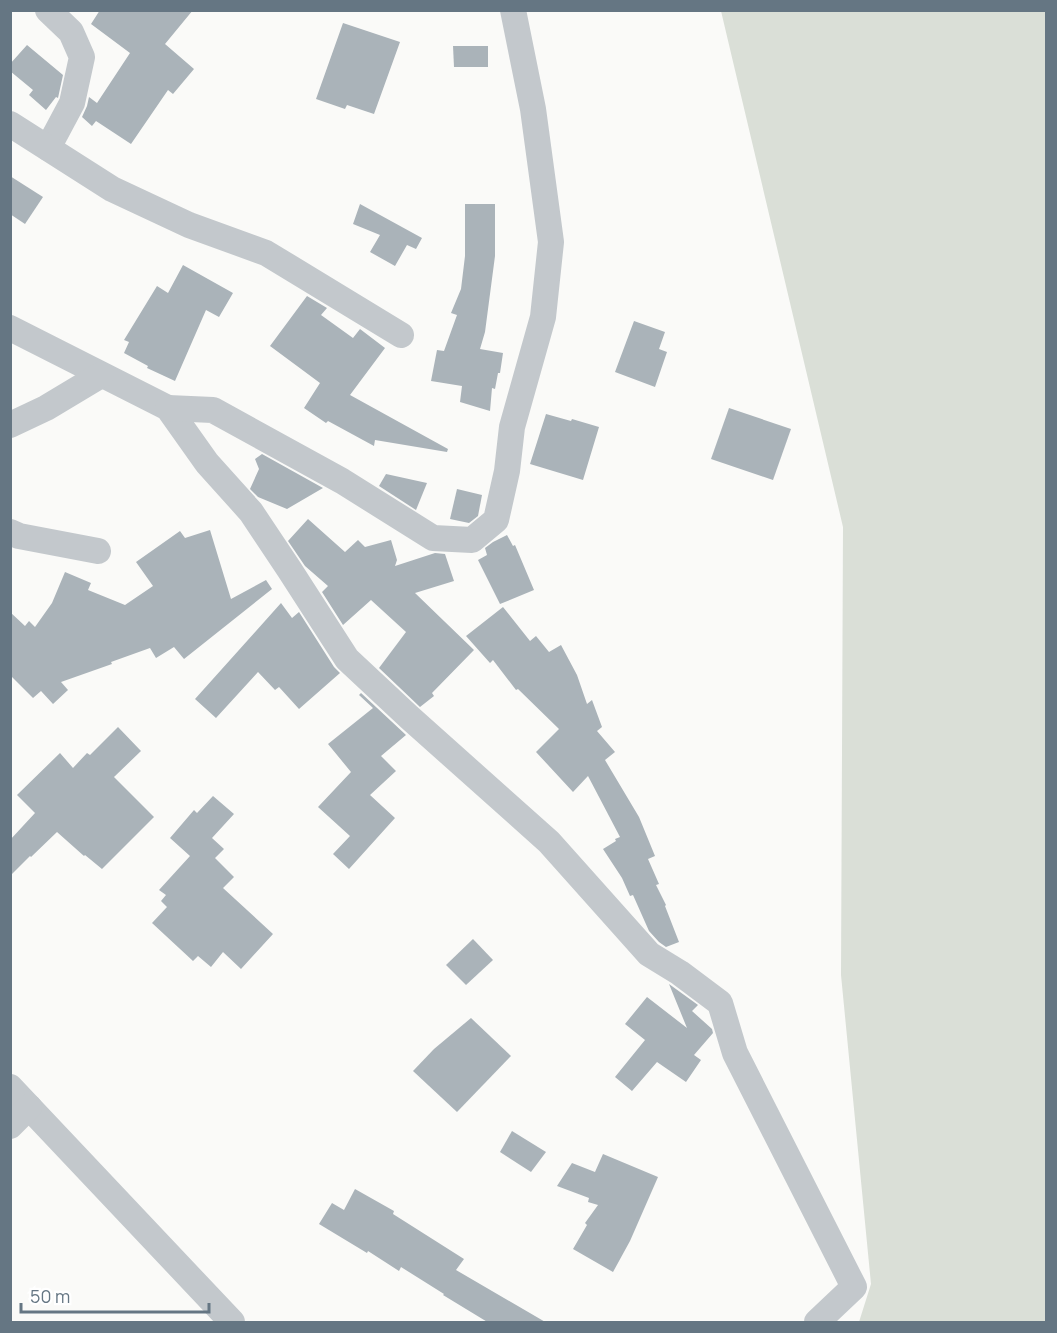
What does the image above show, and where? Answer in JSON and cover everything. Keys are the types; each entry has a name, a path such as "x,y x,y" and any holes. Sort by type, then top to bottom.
{"street":[{"path":"48,10 71,32 82,57 72,103 48,148"},
{"path":"10,328 168,408 213,410 342,481 433,538 472,540 496,520 507,471 512,427 543,317 551,242 533,109 513,10"},
{"path":"10,124 112,189 189,225 266,253 401,335"},
{"path":"10,425 46,408 100,375"},
{"path":"168,408 207,463 251,512 347,659 549,842 649,954 680,973 720,1003 735,1053 854,1287 817,1323"},
{"path":"10,532 19,536 98,551"},
{"path":"10,1087 232,1323"},
{"path":"10,1126 29,1107"}],"shaded area":[{"path":"721,11 1046,11 1046,1322 859,1322 871,1284 841,975 843,527"}],"building":[{"path":"100,10 193,10 165,44 194,69 173,94 168,90 131,144 96,121 92,126 82,117 89,97 97,103 130,53 91,24"},
{"path":"343,23 400,42 374,114 347,105 345,109 316,99"},
{"path":"27,45 63,75 58,98 56,97 46,110 29,95 33,90 10,71 10,64"},
{"path":"453,46 488,46 488,67 454,67"},
{"path":"10,176 43,197 25,224 10,214"},
{"path":"360,204 422,238 416,249 407,245 395,266 370,252 380,235 353,224"},
{"path":"465,204 495,204 495,256 485,332 480,349 503,353 495,389 492,388 490,411 460,402 462,386 431,381 437,350 444,351 457,315 451,313 461,289 465,256"},
{"path":"183,265 233,293 219,317 206,310 175,381 147,368 148,366 124,353 129,342 124,340 157,286 168,293"},
{"path":"307,296 327,308 321,315 353,338 360,329 385,348 350,395 448,449 447,452 375,440 374,446 328,421 326,423 304,408 320,383 270,346"},
{"path":"634,321 665,332 659,349 667,352 655,387 615,372"},
{"path":"729,408 791,429 773,480 711,459"},
{"path":"546,414 599,427 583,480 530,464"},
{"path":"262,454 323,488 287,509 258,497 250,489 259,469 255,459"},
{"path":"386,474 427,483 416,510 379,486"},
{"path":"457,489 482,495 478,516 469,523 450,519"},
{"path":"308,519 345,552 358,540 365,547 391,540 397,560 395,566 435,553 445,554 454,581 415,593 474,650 432,693 434,696 420,707 379,668 406,632 371,600 343,625 322,592 328,586 305,566 288,541"},
{"path":"210,530 231,599 266,580 272,589 184,659 174,647 156,658 150,648 61,682 68,690 53,704 41,691 33,698 10,675 10,612 25,626 29,621 35,627 52,603 65,572 91,583 88,590 125,605 153,586 136,562 180,531 185,538"},
{"path":"507,535 513,546 515,545 534,590 500,604 478,560 487,555 485,548"},
{"path":"281,603 292,618 299,612 340,673 299,709 279,687 275,690 258,672 216,718 195,699"},
{"path":"503,607 530,641 536,636 549,652 561,645 577,675 587,704 592,700 602,727 597,731 615,752 605,760 639,817 655,856 648,859 679,942 666,947 649,931 633,895 630,896 622,878 603,849 620,837 588,776 573,792 536,752 559,729 518,689 516,690 493,660 490,663 466,636"},
{"path":"361,693 406,735 381,756 396,771 370,795 395,818 349,869 333,854 350,836 318,807 351,772 328,744 373,708 359,695"},
{"path":"118,727 141,751 114,777 154,817 102,869 57,832 10,876 10,840 35,813 17,795 60,753 73,768 87,753 90,755"},
{"path":"213,796 234,814 212,838 224,849 215,858 234,877 223,888 273,934 241,969 223,952 211,967 198,956 193,961 152,923 167,907 161,901 166,895 159,890 190,856 170,838 194,810 197,813"},
{"path":"473,939 493,960 466,985 446,965"},
{"path":"669,984 698,1005 692,1011 712,1029 713,1033 694,1055 701,1060 686,1082 657,1062 632,1091 615,1077 645,1040 625,1024 647,997 687,1028"},
{"path":"471,1018 511,1056 457,1112 413,1071 434,1049"},
{"path":"512,1131 546,1152 531,1172 500,1152"},
{"path":"603,1154 658,1177 630,1241 613,1272 573,1249 587,1225 585,1223 598,1205 588,1202 589,1198 557,1186 572,1163 595,1172"},
{"path":"355,1189 394,1211 393,1214 464,1259 456,1270 547,1323 489,1323 401,1267 399,1271 319,1224 332,1203 344,1210"}]}
